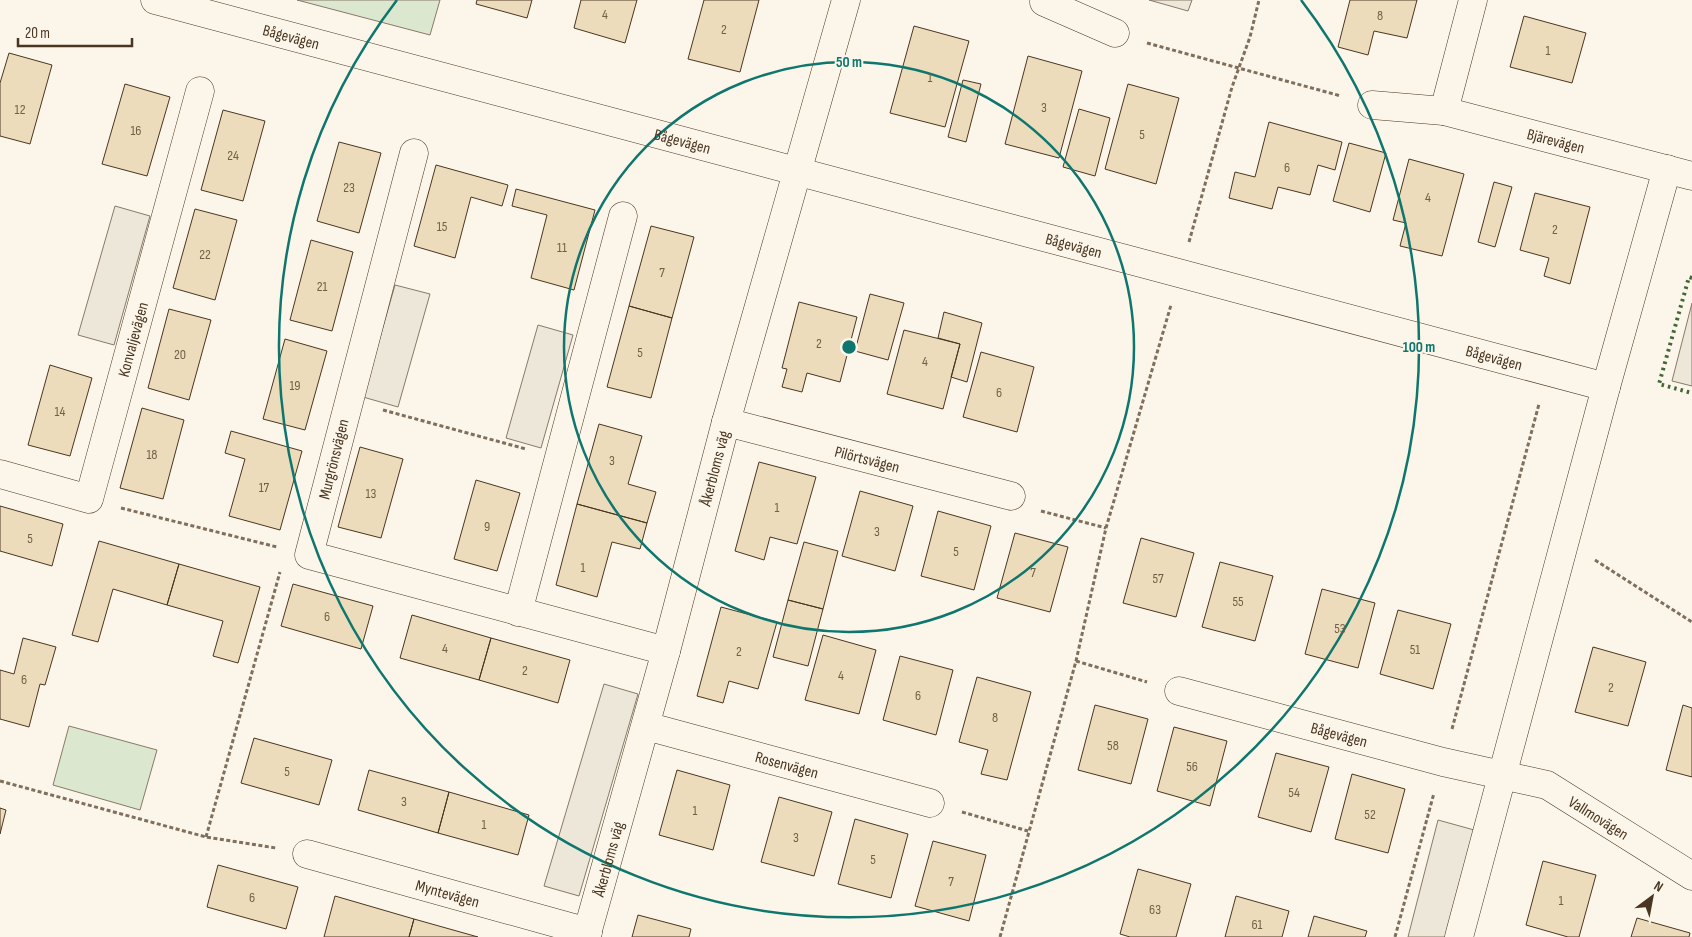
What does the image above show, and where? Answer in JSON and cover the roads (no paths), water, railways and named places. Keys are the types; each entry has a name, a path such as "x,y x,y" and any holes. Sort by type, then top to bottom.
{"street":[{"name":"Bågevägen","path":"155,0 796,169 1606,387"},
{"name":"Åkerbloms väg","path":"587,934 646,726 726,422 796,169 846,0"},
{"path":"1444,111 1473,0"},
{"path":"1041,1 1115,33"},
{"name":"Konvaljevägen","path":"0,474 89,499 200,91"},
{"name":"Bjärevägen","path":"1372,105 1444,111 1680,172 1606,387"},
{"name":"Murgrönsvägen","path":"414,153 348,400 298,553 518,612"},
{"path":"623,216 557,458 518,612 666,651"},
{"path":"1458,937 1606,387"},
{"name":"Pilörtsvägen","path":"726,422 1011,496"},
{"name":"Bågevägen","path":"1178,691 1443,762 1501,773"},
{"name":"Rosenvägen","path":"646,726 930,803"},
{"name":"Vallmovägen","path":"1501,773 1547,785 1692,876"},
{"name":"Myntevägen","path":"307,854 587,934"}]}
